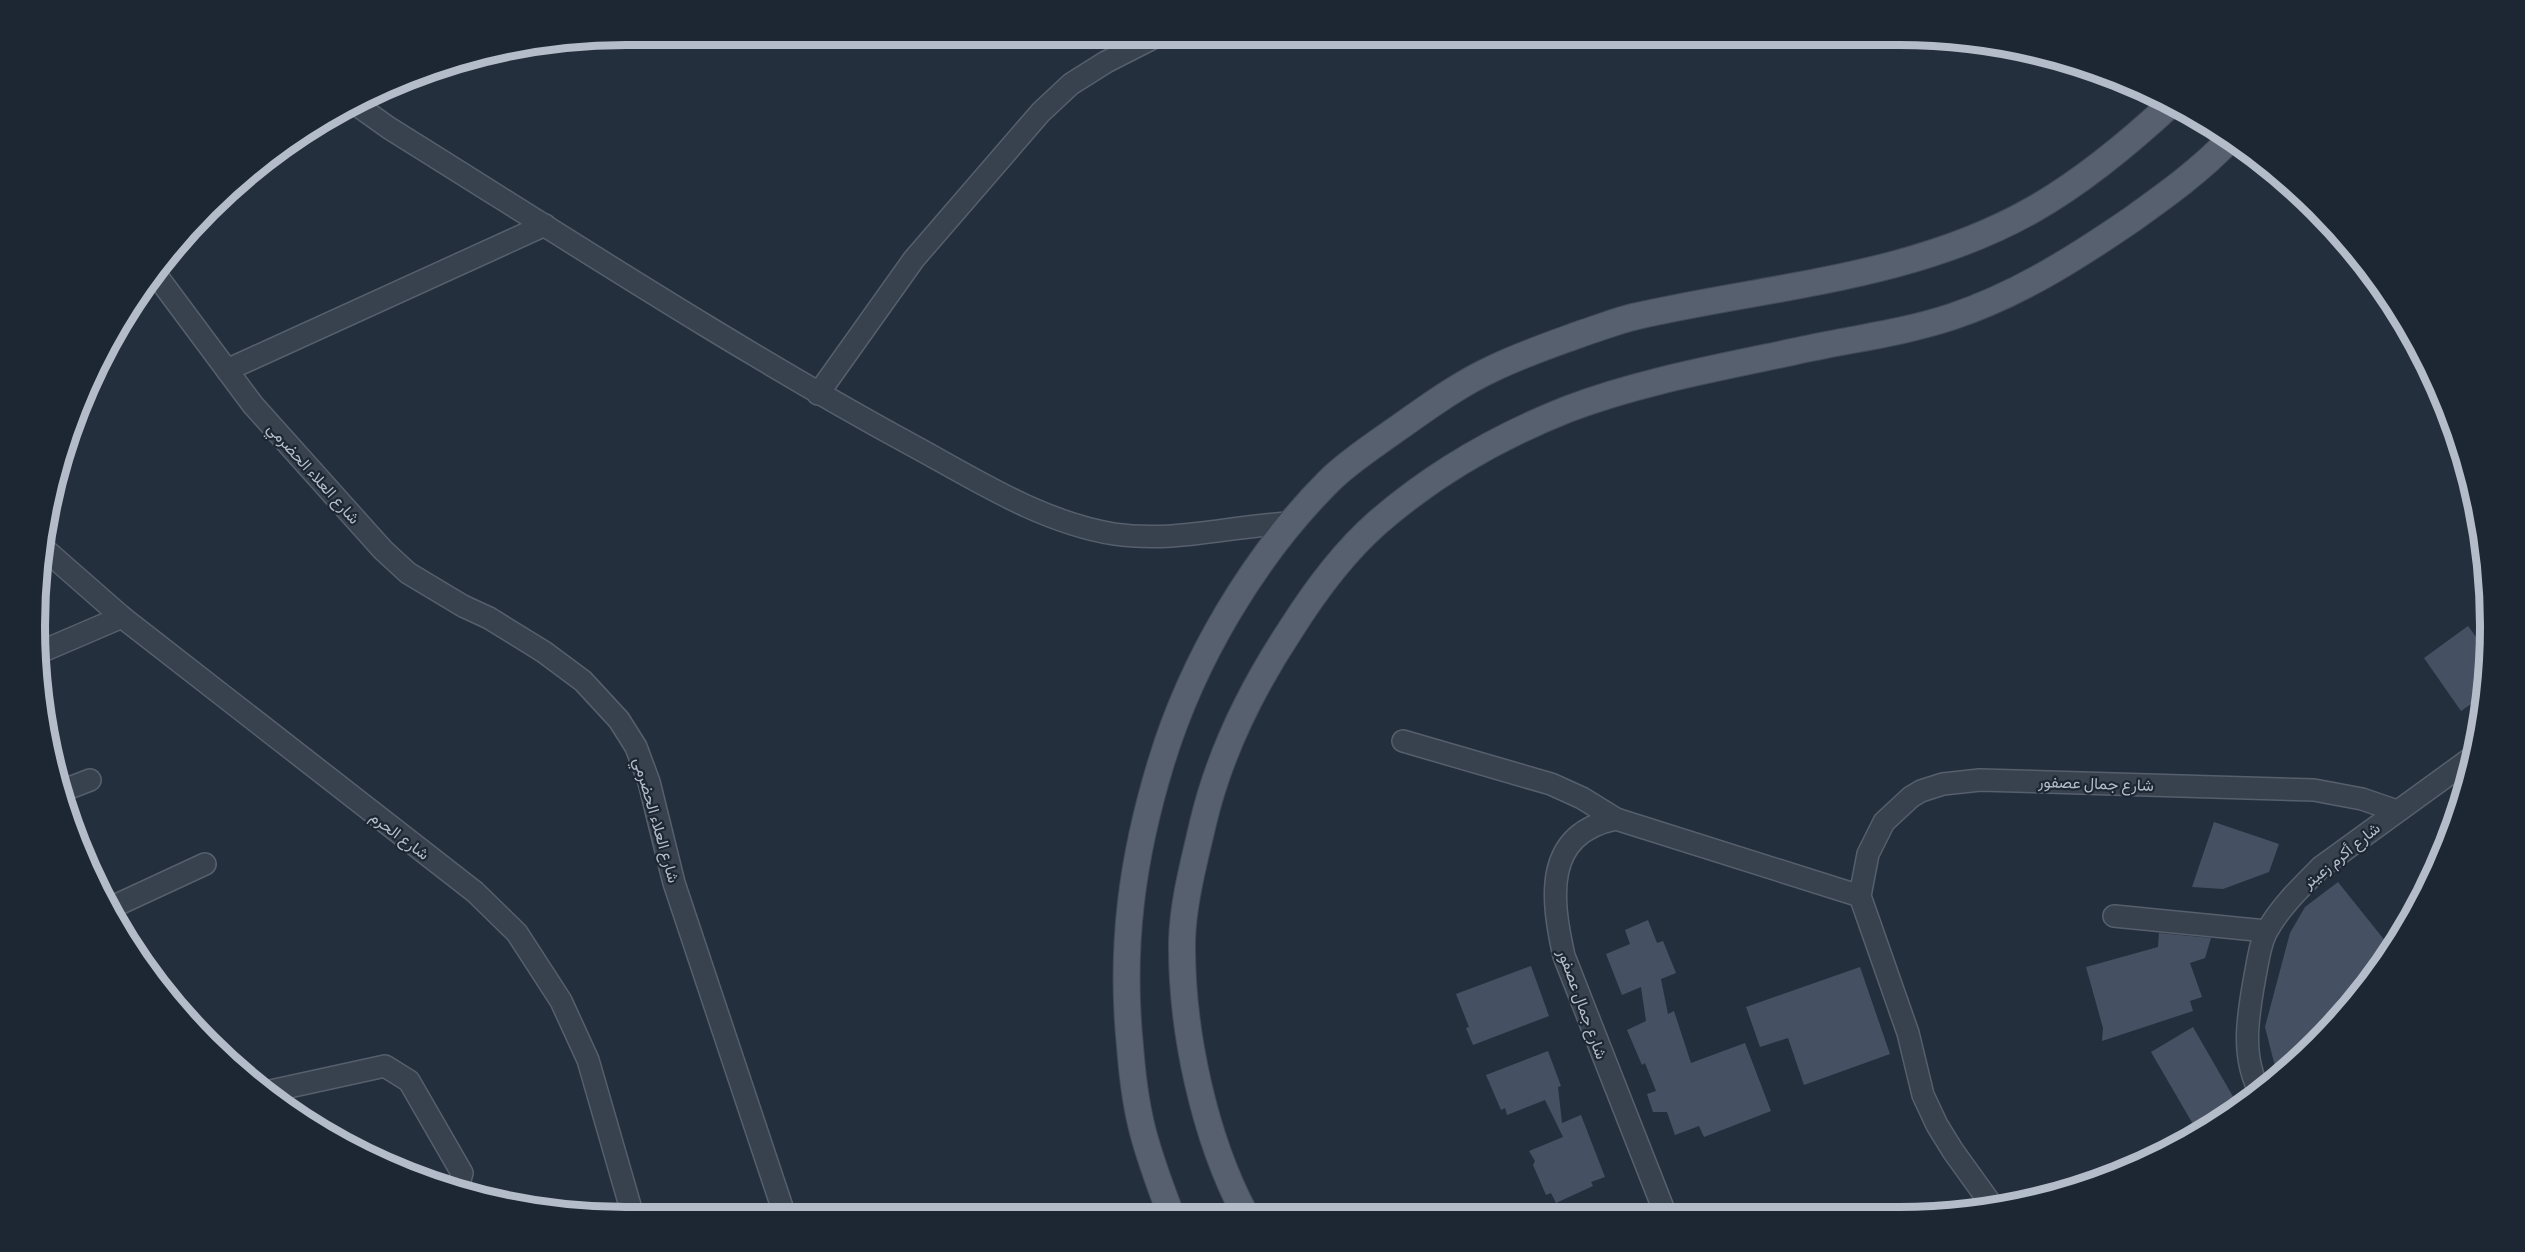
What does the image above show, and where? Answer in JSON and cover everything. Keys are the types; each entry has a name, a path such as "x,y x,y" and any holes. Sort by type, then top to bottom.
{"main road":[{"path":"1168,1207 1153,1169 1140,1122 1127,1021 1127,928 1138,847 1175,718 1243,588 1290,523 1331,478 1379,441 1489,370 1530,351 1629,318 1831,279 1907,261 1956,245 2035,208 2092,171 2164,109"},
{"path":"1242,1207 1217,1153 1191,1042 1182,939 1189,882 1210,793 1237,726 1267,666 1308,603 1338,564 1376,524 1417,493 1487,447 1568,410 1637,387 1947,319 2012,292 2087,249 2162,198 2212,159 2225,145"}],"street":[{"path":"818,394 914,259 1041,111 1071,84 1140,45"},
{"path":"362,109 388,128 818,394 1018,502 1065,522 1143,537 1204,535 1250,526 1290,523"},
{"path":"227,370 545,225"},
{"name":"شارع العلاء الحضرمي","path":"160,280 253,405 369,535 408,573 544,652 583,681 619,720 636,747 649,782 674,883 782,1207"},
{"name":"شارع الحرم","path":"50,554 122,617 475,892 517,933 561,1000 588,1060 630,1207"},
{"path":"46,650 122,617"},
{"path":"1403,741 1551,784 1582,798 1616,819 1860,896 1908,1033 1923,1095 1937,1125 1953,1151 1988,1200"},
{"name":"شارع أكرم زعيتر","path":"2257,1083 2246,1037 2258,958 2266,932 2301,887 2321,867 2463,764"},
{"name":"شارع جمال عصفور","path":"1860,896 1868,854 1884,822 1911,797 1944,784 1997,779 2314,790 2362,799 2397,811"},
{"path":"69,788 90,780"},
{"name":"شارع جمال عصفور","path":"1616,819 1597,823 1581,832 1565,849 1555,883 1557,926 1573,982 1663,1207"},
{"path":"117,905 206,864"},
{"path":"2114,916 2266,932"},
{"path":"276,1090 385,1066 409,1081 462,1173 459,1182"}],"building":[{"path":"2468,626 2480,642 2475,701 2461,711 2424,658"},
{"path":"2214,822 2279,844 2269,872 2223,889 2192,887"},
{"path":"2338,882 2386,942 2336,1009 2276,1068 2265,1027 2290,933 2305,907"},
{"path":"1648,920 1657,943 1663,941 1676,973 1661,979 1668,1014 1674,1011 1691,1063 1745,1043 1771,1111 1704,1137 1699,1126 1675,1135 1667,1112 1653,1112 1647,1094 1656,1091 1645,1063 1642,1065 1627,1030 1646,1021 1641,987 1622,995 1606,954 1630,944 1625,930"},
{"path":"2159,933 2211,938 2205,958 2190,963 2202,997 2190,1001 2193,1011 2102,1041 2103,1028 2086,967 2158,947"},
{"path":"1531,966 1549,1016 1473,1045 1466,1028 1469,1027 1456,994"},
{"path":"1860,967 1890,1054 1804,1085 1788,1038 1760,1047 1746,1007"},
{"path":"2193,1027 2235,1100 2194,1126 2151,1052"},
{"path":"1548,1051 1561,1086 1558,1087 1562,1123 1581,1115 1605,1177 1591,1182 1593,1186 1556,1203 1551,1193 1546,1195 1533,1165 1535,1161 1529,1151 1563,1137 1545,1100 1507,1115 1505,1108 1501,1110 1486,1075"}]}
